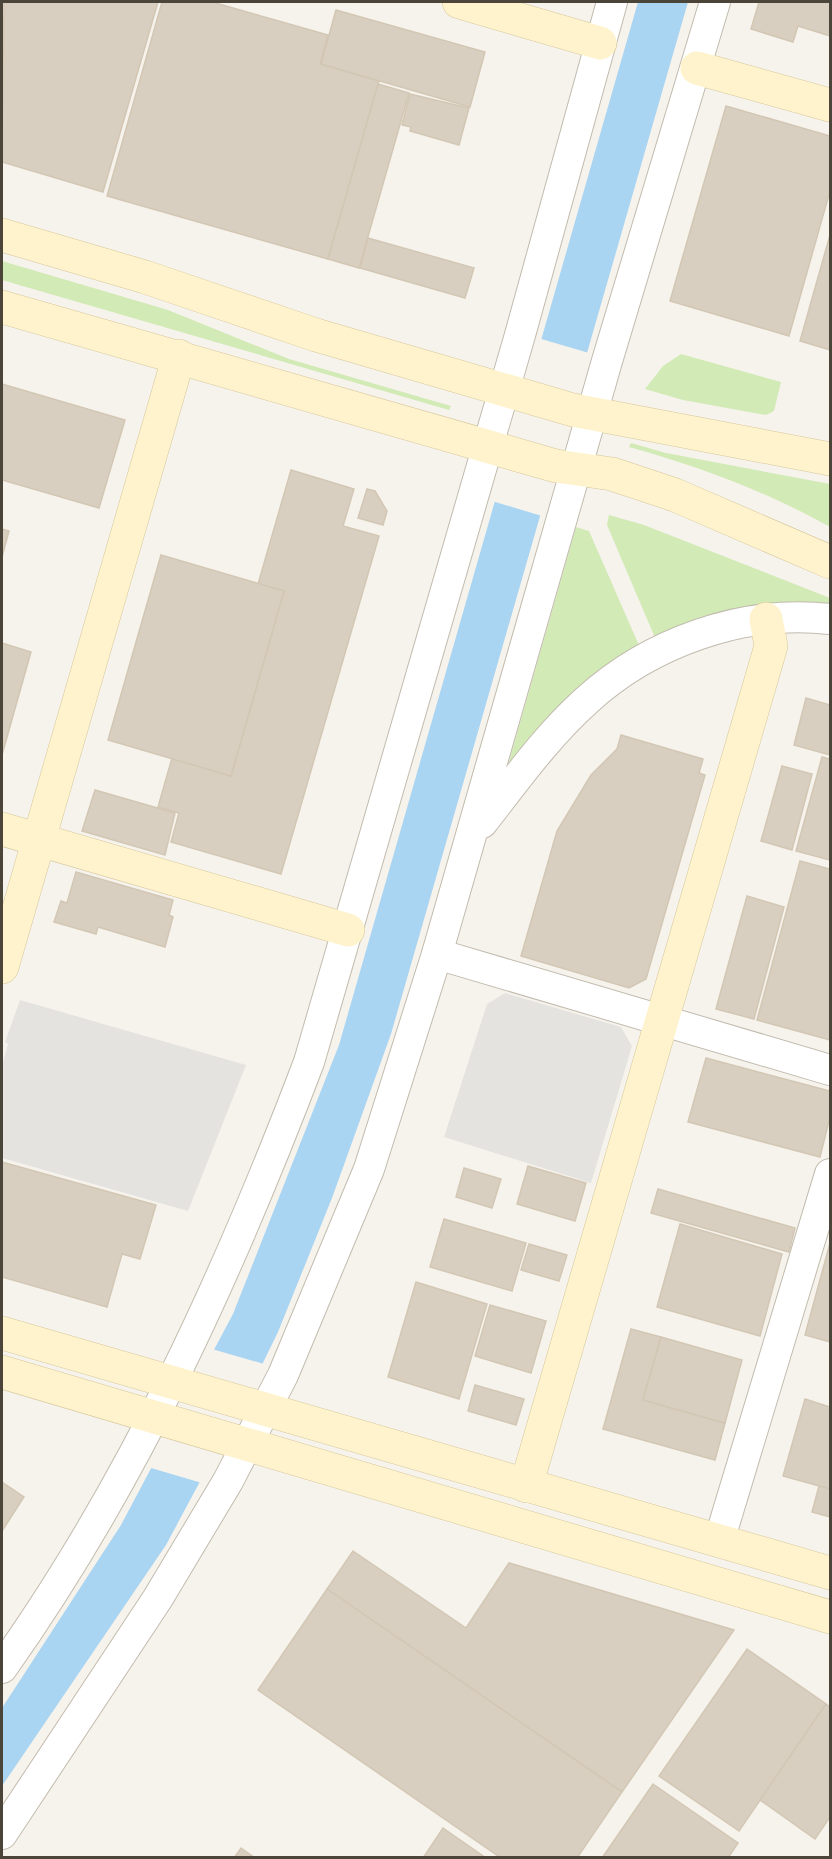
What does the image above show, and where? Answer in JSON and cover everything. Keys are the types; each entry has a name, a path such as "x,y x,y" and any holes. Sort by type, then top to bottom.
{"street":[{"path":"459,2 600,43"},
{"path":"2,1668 43,1611 165,1420 182,1386 219,1286 272,1161 309,1062 497,449 612,2"},
{"path":"2,1834 158,1598 254,1406 308,1320 369,1169 437,954 472,834 582,412 697,68 715,2"},
{"path":"697,68 831,105"},
{"path":"2,236 145,277 316,335 582,412 831,459"},
{"path":"2,307 566,468 612,474 675,495 831,562"},
{"path":"2,967 178,356"},
{"path":"472,834 545,743 587,700 619,675 652,655 690,638 738,623 812,617 831,619"},
{"path":"526,1486 771,646 766,619"},
{"path":"2,829 348,930"},
{"path":"437,954 831,1070"},
{"path":"719,1541 831,1174"},
{"path":"2,1333 831,1574"},
{"path":"2,1372 831,1617"}],"green space":[{"path":"2,261 168,310 289,359 451,406 449,410 2,280"},
{"path":"681,354 781,382 774,411 766,415 683,400 645,389 663,366"},
{"path":"631,443 666,453 830,484 830,527 757,491 707,471 629,447"},
{"path":"609,515 644,525 830,598 830,606 656,640 607,525"},
{"path":"576,527 589,531 641,650 510,766 508,765"}],"shaded area":[{"path":"505,993 621,1027 632,1046 591,1183 444,1137 487,1004"},
{"path":"20,1000 246,1065 188,1211 2,1158 2,1066 8,1044 5,1042"}],"water":[{"path":"638,2 688,2 391,1034 332,1198 278,1332 257,1375 166,1545 2,1786 2,1708 121,1525 233,1314 339,1045"}],"pier":[{"path":"538,338 589,353 542,516 492,501"},
{"path":"212,1349 264,1364 202,1483 151,1468"}],"building":[{"path":"4,2 158,2 103,192 2,162"},
{"path":"162,2 212,2 328,35 320,64 379,81 328,259 107,196"},
{"path":"759,2 830,2 830,36 798,26 793,42 751,29"},
{"path":"336,10 485,52 470,107 321,64"},
{"path":"378,84 409,93 359,268 328,259"},
{"path":"410,94 469,108 459,145 410,131 411,127 402,125"},
{"path":"726,106 830,136 830,191 789,336 670,301"},
{"path":"830,235 830,350 800,341"},
{"path":"368,238 474,268 465,298 360,268"},
{"path":"2,384 125,420 99,508 2,480"},
{"path":"291,470 354,489 343,526 379,536 281,874 171,842 179,813 158,807 172,758 231,776 284,591 258,584"},
{"path":"367,489 375,491 387,511 383,525 358,518"},
{"path":"2,529 9,531 2,557"},
{"path":"161,555 284,591 231,776 108,740"},
{"path":"2,643 31,652 2,755"},
{"path":"806,698 830,705 830,755 794,745"},
{"path":"621,735 703,759 699,773 705,775 646,979 629,988 521,956 557,831 591,775 617,749"},
{"path":"822,757 830,759 830,860 796,851"},
{"path":"782,766 812,774 792,850 761,841"},
{"path":"95,790 175,813 165,855 82,831"},
{"path":"800,861 830,869 830,1040 757,1020"},
{"path":"76,872 173,900 169,915 173,917 165,947 98,927 96,934 54,922 61,901 67,903"},
{"path":"747,896 784,907 754,1019 716,1009"},
{"path":"706,1058 830,1091 830,1117 820,1157 688,1122"},
{"path":"2,1162 156,1205 140,1259 122,1254 107,1307 2,1277"},
{"path":"528,1166 586,1183 575,1221 517,1204"},
{"path":"464,1168 501,1179 492,1208 456,1197"},
{"path":"658,1189 795,1228 789,1252 651,1213"},
{"path":"444,1219 526,1243 512,1291 430,1267"},
{"path":"680,1224 782,1254 760,1336 657,1307"},
{"path":"830,1243 830,1342 805,1335"},
{"path":"529,1244 567,1255 559,1281 521,1270"},
{"path":"416,1282 487,1304 459,1399 388,1377"},
{"path":"490,1305 546,1321 531,1373 475,1356"},
{"path":"631,1329 661,1337 643,1400 725,1423 715,1460 603,1429"},
{"path":"661,1337 742,1360 725,1423 643,1400"},
{"path":"475,1385 524,1399 516,1425 468,1411"},
{"path":"805,1399 830,1407 830,1489 783,1476"},
{"path":"2,1482 24,1497 2,1531"},
{"path":"819,1486 830,1489 830,1517 812,1512"},
{"path":"353,1551 466,1628 509,1563 734,1630 622,1792 327,1589"},
{"path":"327,1589 622,1792 577,1858 501,1858 258,1690"},
{"path":"747,1649 826,1704 739,1831 659,1776"},
{"path":"826,1704 830,1707 830,1817 815,1839 760,1800"},
{"path":"653,1784 738,1843 728,1858 602,1858"},
{"path":"443,1828 486,1858 423,1858"},
{"path":"241,1848 255,1858 234,1858"}]}
